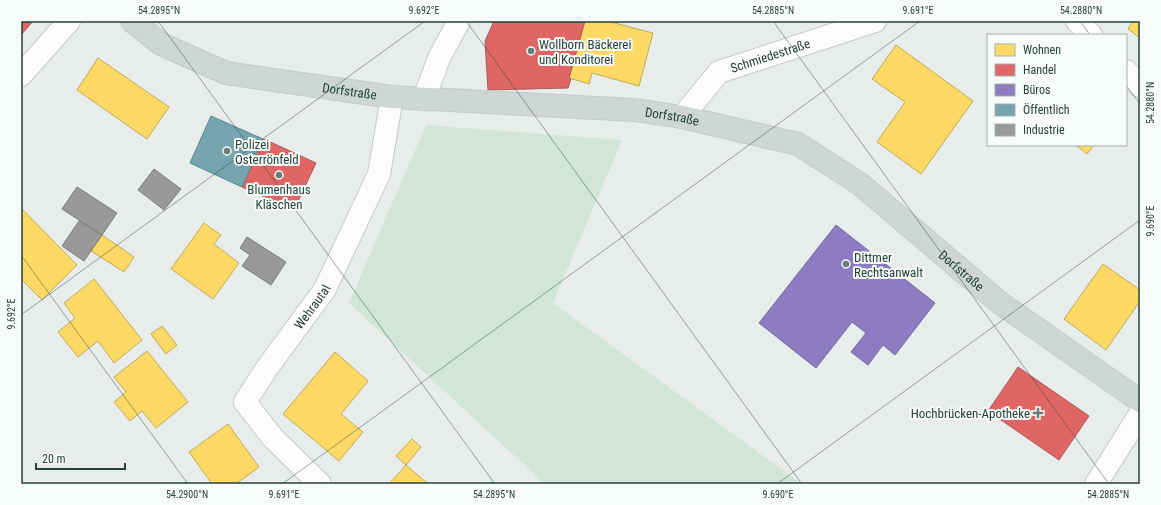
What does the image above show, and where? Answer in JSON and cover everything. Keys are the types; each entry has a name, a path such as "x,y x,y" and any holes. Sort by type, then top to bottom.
{"main road":[{"name":"Dorfstraße","path":"132,21 161,44 226,73 392,97 635,110 682,117 798,144 860,184 1000,303 1140,401"}],"street":[{"path":"21,75 70,21"},
{"path":"424,99 439,58 459,21"},
{"name":"Schmiedestraße","path":"682,117 719,72 876,21"},
{"path":"1077,21 1090,34"},
{"path":"1127,73 1140,86"},
{"name":"Wehrautal","path":"320,484 273,438 245,402 266,368 325,289 379,174 392,97"},
{"path":"1096,484 1140,414"}],"green space":[{"path":"426,125 622,140 553,303 802,484 545,484 349,303"}],"building: Wohnen":[{"path":"585,21 607,21 653,33 639,86 592,73 589,84 569,78"},
{"path":"1133,21 1140,21 1140,38 1128,29"},
{"path":"896,45 973,101 921,174 877,142 905,102 872,79"},
{"path":"98,58 169,107 147,139 77,90"},
{"path":"1077,146 1093,146 1087,154"},
{"path":"21,208 77,265 42,300 21,279"},
{"path":"204,223 221,235 214,244 239,263 213,299 171,269"},
{"path":"102,235 134,257 124,272 91,251"},
{"path":"1103,264 1140,290 1140,301 1106,350 1064,319"},
{"path":"94,279 142,340 114,363 98,341 78,357 58,332 75,318 64,303"},
{"path":"162,326 177,345 166,354 151,334"},
{"path":"147,351 188,402 156,428 142,411 130,421 114,402 126,392 114,377"},
{"path":"335,352 368,381 341,414 363,432 339,461 283,414"},
{"path":"228,424 259,467 236,484 212,484 189,452"},
{"path":"412,439 421,447 406,465 396,456"},
{"path":"406,465 428,484 389,484"}],"building: Handel":[{"path":"21,21 33,21 21,35"},
{"name":"Wollborn Bäckerei und Konditorei","path":"494,21 585,21 569,78 571,79 568,88 488,90 485,41"},
{"name":"Blumenhaus Kläschen","path":"264,139 316,163 294,210 242,187"},
{"name":"Hochbrücken-Apotheke","path":"1018,367 1089,416 1059,460 988,411"}],"building: Büros":[{"name":"Dittmer Rechtsanwalt","path":"836,225 935,303 895,355 883,345 868,365 851,352 866,333 852,322 816,368 759,323"}],"building: Öffentlich":[{"name":"Polizei Osterrönfeld","path":"211,116 263,139 242,187 190,163"}],"building: Industrie":[{"path":"154,169 181,189 164,210 138,190"},
{"path":"77,187 117,213 102,235 62,209"},
{"path":"79,221 102,235 84,261 62,246"},
{"path":"247,237 286,262 271,285 242,266 250,255 240,248"}],"place":[{"name":"Wollborn Bäckerei und Konditorei","path":"531,51"},
{"name":"Polizei Osterrönfeld","path":"227,151"},
{"name":"Blumenhaus Kläschen","path":"279,175"},
{"name":"Dittmer Rechtsanwalt","path":"846,264"},
{"name":"Hochbrücken-Apotheke","path":"1038,413"}]}
